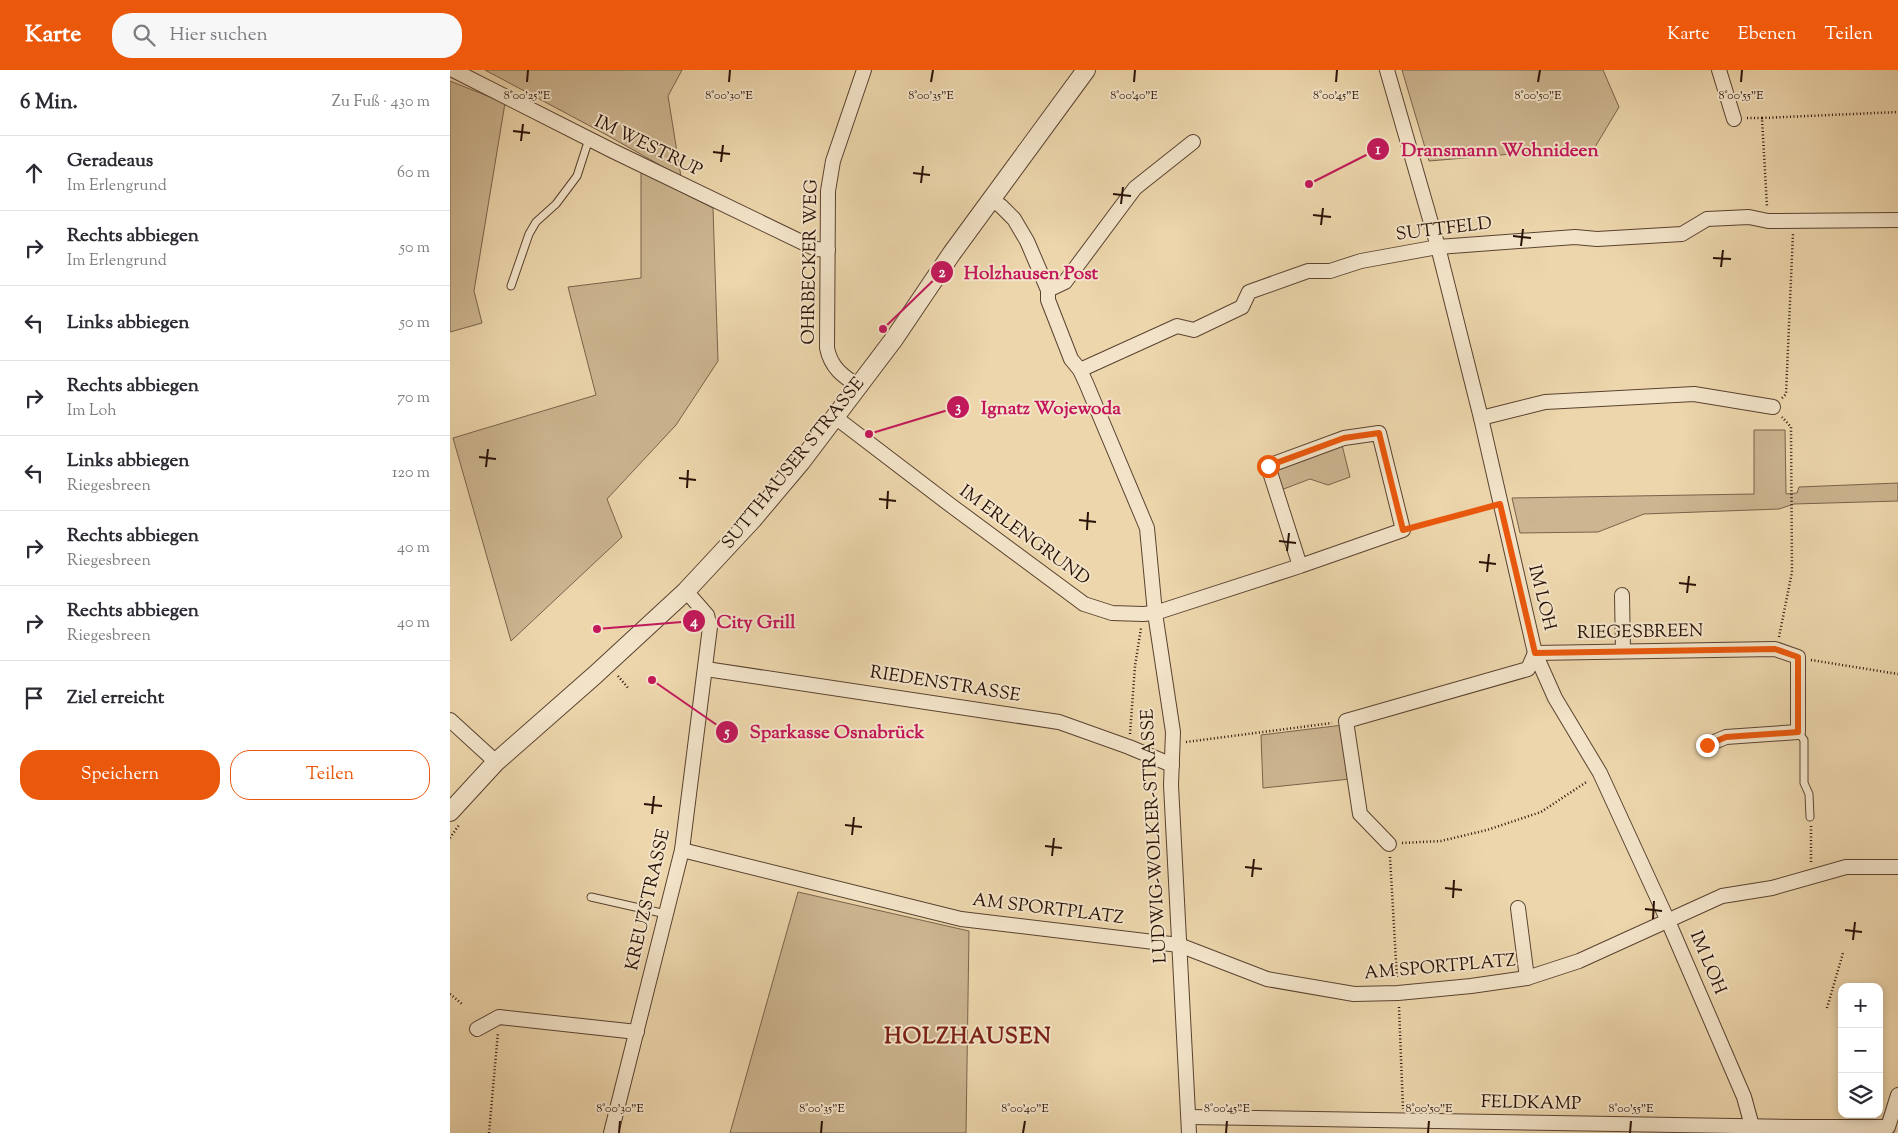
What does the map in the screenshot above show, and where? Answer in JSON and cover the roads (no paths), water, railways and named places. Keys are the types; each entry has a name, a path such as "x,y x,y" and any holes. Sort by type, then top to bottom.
{"street":[{"name":"IM WESTRUP","path":"453,70 589,139 816,249 828,250"},
{"name":"OHRBECKER WEG","path":"858,386 836,370 829,359 827,348 828,191 833,161 864,70"},
{"name":"SUTTHAUSER STRASSE","path":"450,812 496,762 602,669 686,591 753,519 801,462 904,325 952,253 1086,70"},
{"name":"IM LOH","path":"1387,70 1438,247 1535,653 1555,698 1600,773 1668,921 1744,1097 1752,1130"},
{"path":"1719,70 1734,119"},
{"path":"1048,290 1065,282 1135,188 1193,142"},
{"name":"LUDWIG-WOLKER-STRASSE","path":"992,200 1014,219 1027,241 1048,290 1048,300 1071,359 1080,370 1148,528 1149,613 1173,732 1171,785 1190,1117 1189,1133"},
{"name":"SUTTFELD","path":"1080,370 1177,326 1194,330 1242,307 1249,292 1308,271 1330,271 1361,261 1438,247 1575,237 1597,239 1682,234 1707,219 1749,217 1768,221 1898,220"},
{"path":"1480,418 1545,402 1694,394 1773,407"},
{"name":"IM ERLENGRUND","path":"835,417 953,508 1084,604 1112,613 1149,613 1300,566 1403,530 1379,433 1344,438 1268,466 1300,566"},
{"name":"KREUZSTRASSE","path":"611,1133 682,850 710,627 707,615 686,591"},
{"path":"1622,595 1622,651"},
{"name":"RIEGESBREEN","path":"1535,653 1775,649 1798,657 1798,732"},
{"path":"1390,844 1360,814 1346,722 1528,669 1535,653"},
{"name":"RIEDENSTRASSE","path":"706,669 1059,722 1129,747 1172,765"},
{"path":"450,720 496,762"},
{"path":"1707,745 1726,737 1798,732"},
{"name":"AM SPORTPLATZ","path":"682,850 961,919 1179,945 1266,979 1354,994 1471,986 1527,978 1579,960 1722,896 1772,888 1846,867 1898,867"},
{"path":"1518,908 1527,978"},
{"path":"477,1028 499,1017 637,1032"},
{"name":"FELDKAMP","path":"1190,1117 1752,1130 1888,1127 1898,1095"}],"lane":[{"path":"511,286 529,234 536,222 556,204 577,176 589,139"},
{"path":"1798,732 1804,740 1804,783 1809,794 1810,817"},
{"path":"591,896 666,914"}],"place":[{"name":"Dransmann Wohnideen","path":"1309,184"},
{"name":"Holzhausen Post","path":"883,329"},
{"name":"Ignatz Wojewoda","path":"869,434"},
{"name":"City Grill","path":"597,629"},
{"name":"Sparkasse Osnabrück","path":"652,680"}],"district":[{"name":"HOLZHAUSEN","path":"968,1038"}]}
